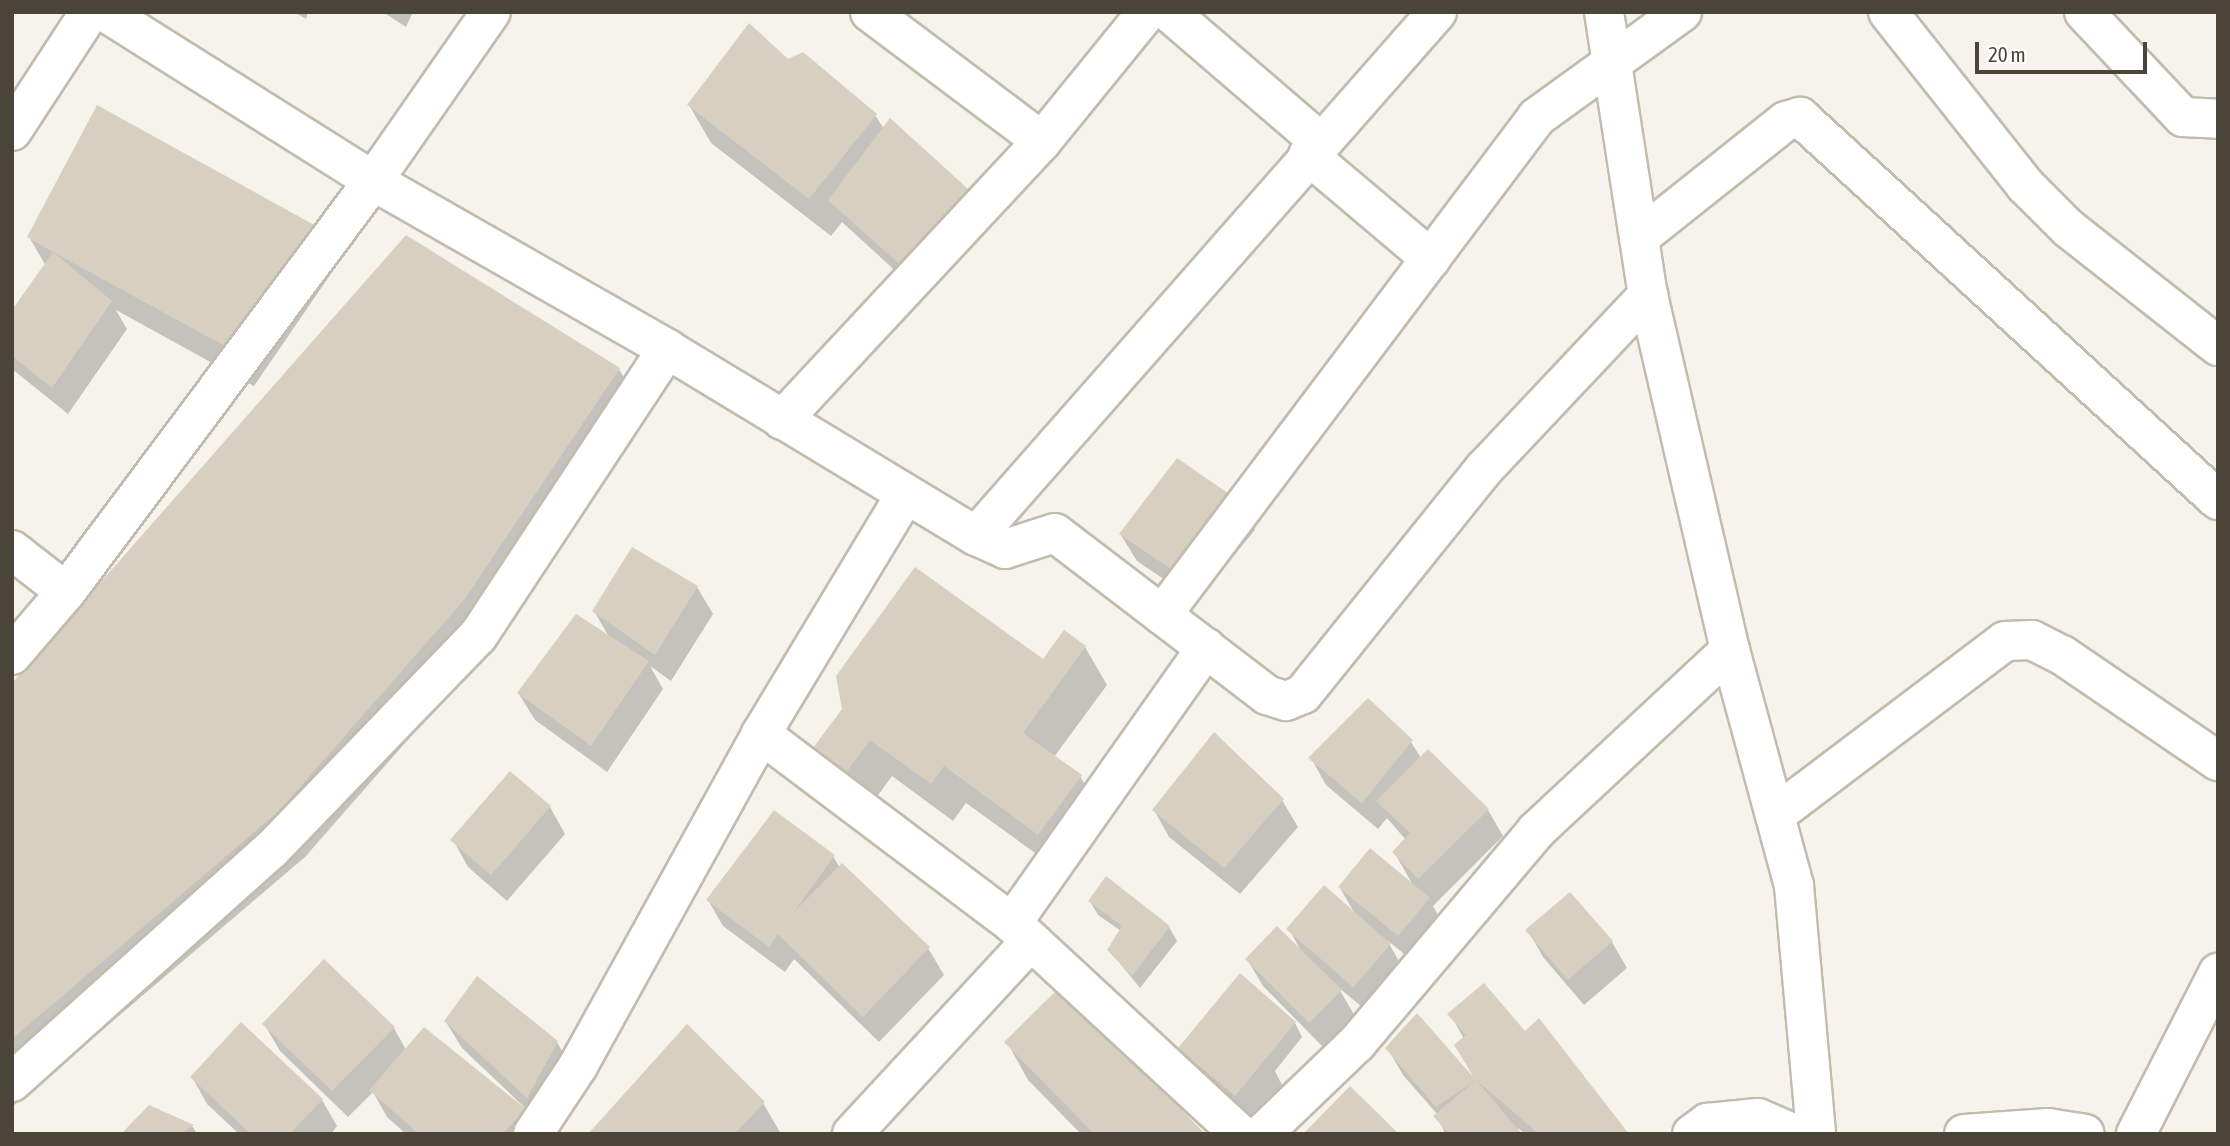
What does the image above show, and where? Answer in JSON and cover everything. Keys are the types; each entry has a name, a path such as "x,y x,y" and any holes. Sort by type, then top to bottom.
{"street":[{"path":"12,131 90,12"},
{"path":"105,12 373,181 667,349 976,536 1005,549 1055,533 1267,695 1286,701 1303,694 1485,468 1648,295"},
{"path":"12,655 66,592 373,181 491,12"},
{"path":"782,420 1042,141 1147,12"},
{"path":"1169,12 1431,259"},
{"path":"976,536 1437,12"},
{"path":"1604,12 1648,295 1730,650 1794,886 1816,1134"},
{"path":"1163,615 1537,117 1613,59 1682,12"},
{"path":"2084,12 2183,117 2218,119"},
{"path":"1902,17 2025,185 2068,228 2218,346"},
{"path":"895,19 1042,141"},
{"path":"1640,237 1786,121 1800,117 2218,500"},
{"path":"12,1082 271,850 478,636 667,349"},
{"path":"533,1134 578,1066 761,734 905,495"},
{"path":"12,550 66,592"},
{"path":"1775,816 2005,641 2032,640 2062,655 2218,761"},
{"path":"858,1131 1022,932 1206,648"},
{"path":"1262,1134 1357,1043 1536,831 1730,650"},
{"path":"761,734 1022,932 1240,1134"},
{"path":"2136,1134 2218,973"},
{"path":"1692,1134 1707,1123 1758,1118 1794,1134"},
{"path":"1964,1134 2048,1128 2085,1134"}],"building":[{"path":"749,23 788,59 803,52 877,114 809,199 687,105"},
{"path":"97,105 316,226 232,350 27,237"},
{"path":"890,118 978,198 909,273 828,200"},
{"path":"406,235 620,368 464,600 279,811 12,1039 12,683"},
{"path":"53,252 112,301 52,388 12,356 12,310"},
{"path":"1177,458 1241,502 1180,575 1119,534"},
{"path":"632,547 698,586 655,655 592,611"},
{"path":"915,567 1043,659 1064,630 1086,646 1023,733 1082,775 1038,835 944,766 931,784 870,740 846,773 813,748 842,709 836,676"},
{"path":"576,614 649,661 591,746 517,693"},
{"path":"1368,698 1413,740 1362,803 1308,758"},
{"path":"1214,732 1284,799 1224,868 1152,810"},
{"path":"1428,749 1489,809 1418,879 1392,852 1410,833 1376,801"},
{"path":"510,771 551,806 491,875 450,840"},
{"path":"774,810 835,855 794,912 842,863 930,947 863,1017 778,934 769,947 706,900"},
{"path":"1370,848 1430,898 1398,936 1338,887"},
{"path":"1106,876 1170,926 1132,976 1107,950 1122,926 1088,901"},
{"path":"1324,885 1391,944 1353,987 1286,929"},
{"path":"1570,892 1613,941 1568,980 1525,930"},
{"path":"1277,926 1342,990 1309,1023 1245,959"},
{"path":"324,959 395,1027 332,1091 262,1024"},
{"path":"1240,973 1296,1022 1235,1096 1178,1048"},
{"path":"477,976 558,1041 527,1098 444,1021"},
{"path":"1484,983 1525,1031 1539,1018 1629,1134 1539,1134 1476,1080 1454,1045 1466,1035 1447,1014"},
{"path":"1061,986 1205,1134 1094,1134 1004,1042"},
{"path":"1417,1013 1476,1080 1436,1107 1385,1048"},
{"path":"241,1022 323,1099 290,1134 251,1134 190,1077"},
{"path":"687,1024 765,1102 734,1134 588,1134"},
{"path":"424,1027 526,1109 502,1134 419,1134 369,1090"},
{"path":"1476,1080 1522,1134 1449,1134 1433,1116"},
{"path":"1350,1086 1399,1134 1303,1134"},
{"path":"149,1105 194,1125 181,1134 121,1134"}]}
